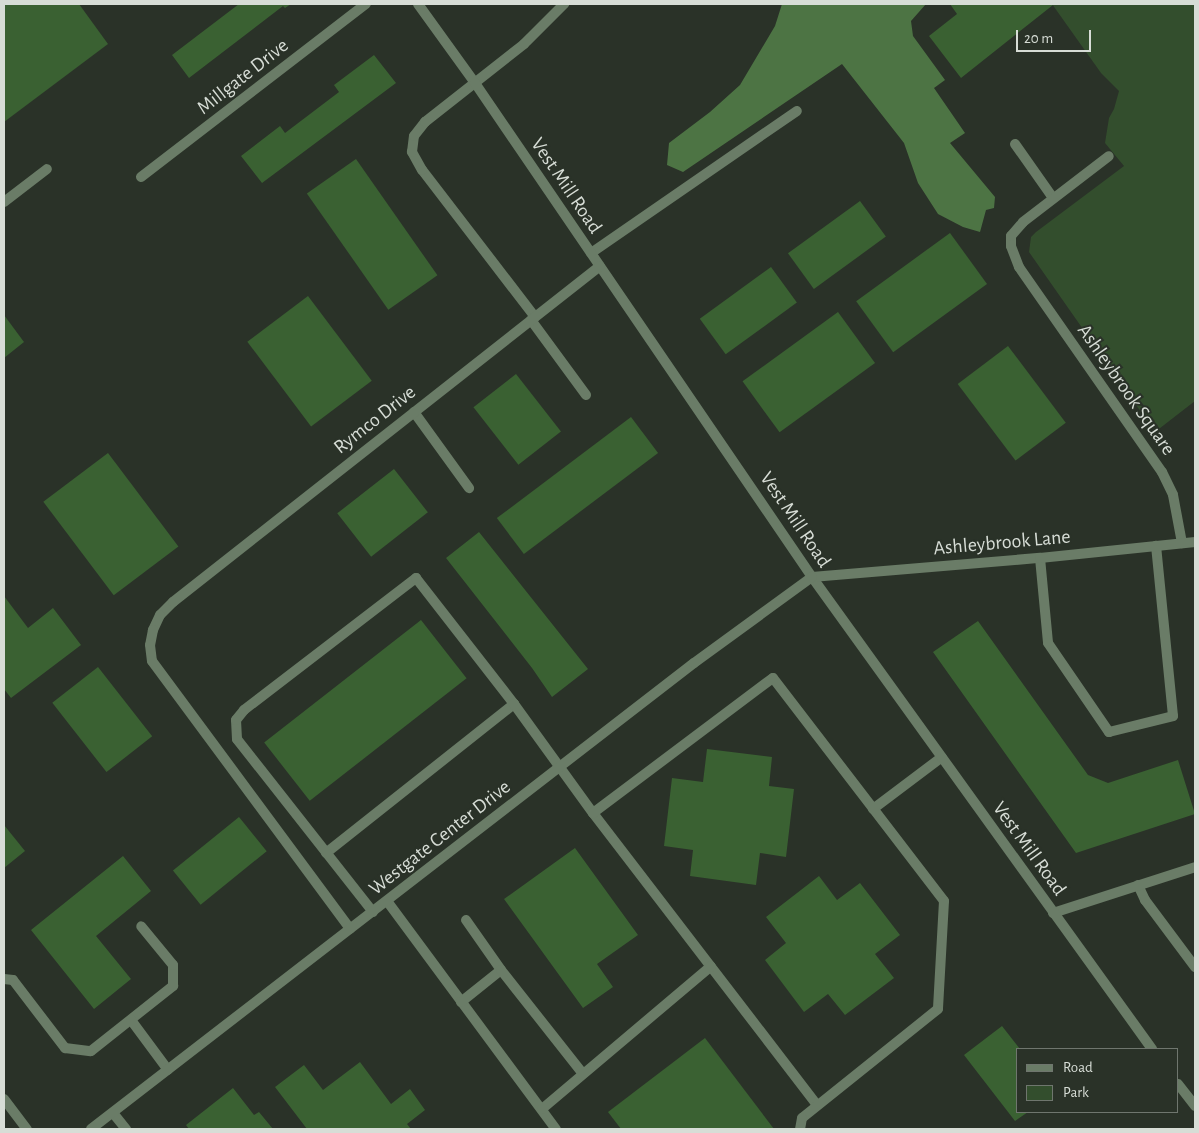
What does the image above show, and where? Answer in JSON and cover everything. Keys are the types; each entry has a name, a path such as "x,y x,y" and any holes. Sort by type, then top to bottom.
{"street":[{"name":"Millgate Drive","path":"141,177 366,4"},
{"name":"Vest Mill Road","path":"418,4 475,83 812,577 1151,1048"},
{"path":"564,4 524,44 425,122 414,136 412,152 422,170 533,319 586,395"},
{"path":"591,253 797,111"},
{"path":"1015,144 1053,198 1109,156"},
{"path":"4,202 47,169"},
{"name":"Ashleybrook Square","path":"1053,198 1023,222 1012,236 1011,246 1019,267 1162,472 1173,495 1182,543"},
{"name":"Rymco Drive","path":"350,929 152,661 150,646 153,630 160,615 173,602 600,266"},
{"path":"414,412 469,488"},
{"name":"Ashleybrook Lane","path":"812,577 1040,558 1195,542"},
{"path":"1040,558 1048,644 1109,732 1173,716 1156,546"},
{"name":"Westgate Center Drive","path":"91,1129 694,663 812,577"},
{"path":"372,912 237,739 236,720 244,710 416,578 514,704 558,768 817,1105"},
{"path":"593,813 773,678 944,901 938,1008 802,1118 800,1129"},
{"path":"326,852 514,704"},
{"path":"873,809 942,758"},
{"path":"1053,913 1195,866"},
{"path":"1138,885 1145,900 1195,967"},
{"path":"387,901 556,1129"},
{"path":"466,920 501,970 583,1074"},
{"path":"4,979 13,980 65,1048 91,1051 173,986 173,965 141,926"},
{"path":"542,1109 711,966"},
{"path":"461,1002 501,970"},
{"path":"131,1020 168,1070"},
{"path":"1179,1085 1195,1106"},
{"path":"4,1099 27,1129"},
{"path":"113,1113 126,1129"}],"green space":[{"path":"782,4 926,4 911,21 913,36 945,80 934,88 965,133 950,143 995,197 994,208 986,210 980,232 963,227 938,214 918,183 904,143 842,64 683,172 667,165 669,143 710,112 740,85 775,26"},
{"path":"1052,4 1194,4 1195,6 1195,401 1155,432 1029,252 1031,237 1036,232 1124,166 1105,143 1109,118 1114,109 1119,91 1101,73"}],"building":[{"path":"4,4 79,4 108,44 4,122"},
{"path":"239,4 291,4 285,8 283,6 189,78 172,55"},
{"path":"950,4 1053,5 961,78 929,36 957,14"},
{"path":"374,55 396,83 262,183 241,156 280,126 285,133 339,92 334,85"},
{"path":"356,159 437,275 388,310 307,193"},
{"path":"860,201 886,237 814,289 788,253"},
{"path":"950,233 987,284 893,352 856,301"},
{"path":"771,267 797,303 726,354 700,319"},
{"path":"308,296 372,381 311,426 247,342"},
{"path":"838,312 875,363 780,432 743,381"},
{"path":"4,315 24,342 4,358"},
{"path":"1008,346 1066,423 1015,461 958,384"},
{"path":"516,374 561,432 518,465 473,407"},
{"path":"631,417 658,453 524,554 497,518"},
{"path":"108,453 178,546 114,595 43,502"},
{"path":"394,469 428,512 371,557 337,513"},
{"path":"479,532 588,669 552,697 532,668 446,558"},
{"path":"4,596 28,628 53,608 81,645 11,698 4,689"},
{"path":"421,620 467,678 310,801 264,743"},
{"path":"978,621 1088,775 1108,783 1178,760 1195,814 1076,853 933,652"},
{"path":"98,667 152,736 106,772 52,703"},
{"path":"707,749 772,757 769,786 794,789 786,857 760,853 756,885 690,876 693,850 664,846 672,778 703,782"},
{"path":"239,817 267,851 201,905 173,870"},
{"path":"4,825 25,851 4,868"},
{"path":"575,848 638,935 597,964 613,987 583,1008 504,899"},
{"path":"123,856 151,891 96,936 131,979 94,1009 31,930"},
{"path":"819,876 837,900 860,883 900,935 875,954 894,978 845,1015 828,994 804,1012 765,960 786,943 766,917"},
{"path":"1002,1026 1019,1048 1016,1048 1016,1113 1027,1113 1015,1121 964,1055"},
{"path":"705,1038 774,1129 621,1129 608,1112"},
{"path":"360,1062 391,1104 410,1089 425,1110 407,1124 411,1129 307,1129 275,1087 304,1065 323,1090"},
{"path":"233,1088 254,1115 259,1112 273,1129 189,1129 186,1125"}]}
